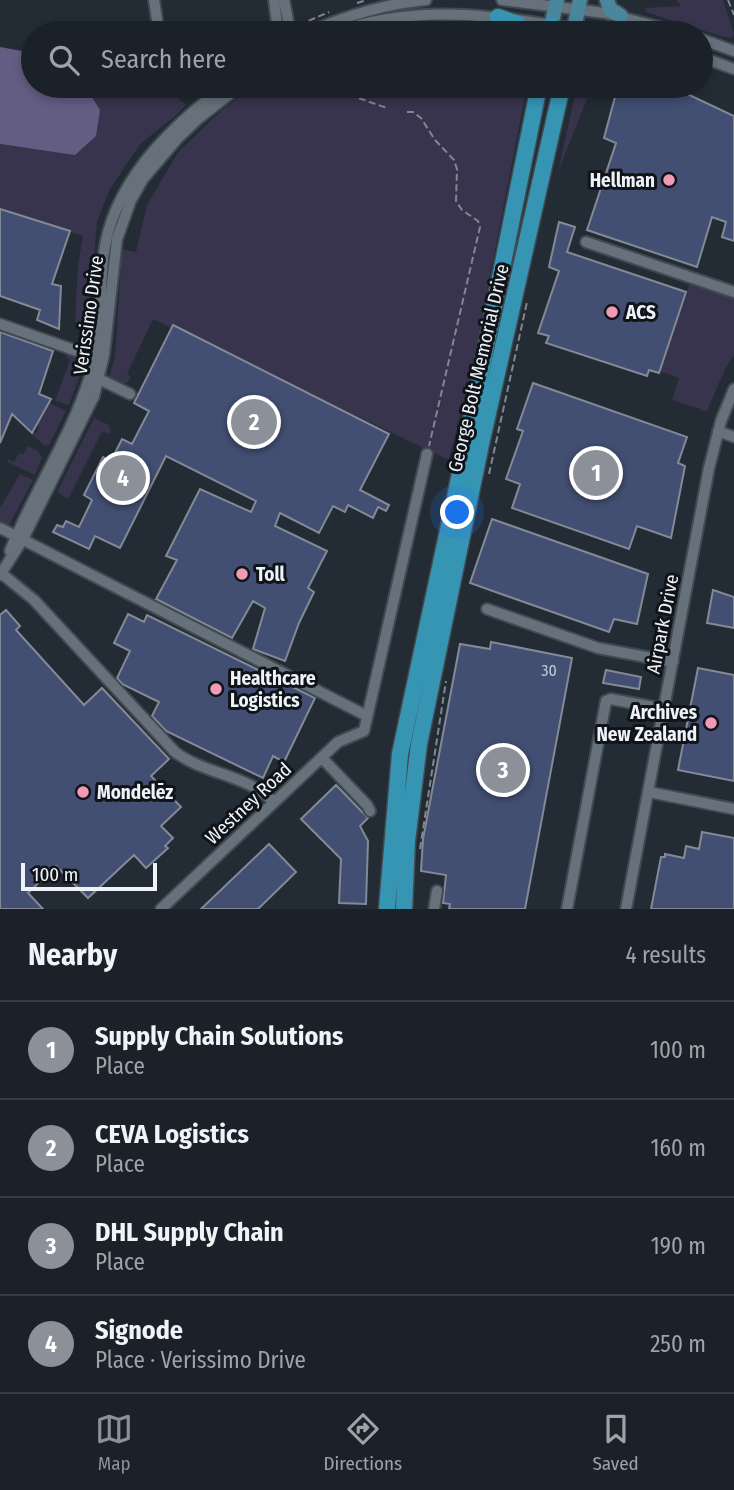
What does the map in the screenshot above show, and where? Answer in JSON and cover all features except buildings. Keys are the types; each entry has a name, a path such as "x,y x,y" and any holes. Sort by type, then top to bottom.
{"highway":[{"path":"498,17 509,21"},
{"name":"George Bolt Memorial Drive","path":"387,909 400,754 535,98"},
{"name":"George Bolt Memorial Drive","path":"404,909 407,841 419,744 481,444 559,98"}],"main road":[{"path":"607,0 610,9 621,16"},
{"path":"553,21 556,3"}],"street":[{"path":"154,0 157,21"},
{"path":"268,0 276,14"},
{"path":"274,0 278,21"},
{"path":"284,0 288,21"},
{"path":"336,21 390,3 426,0"},
{"path":"502,0 579,5 639,21"},
{"path":"375,21 414,13 457,12 516,21"},
{"path":"713,43 734,51"},
{"path":"713,61 734,69"},
{"name":"Verissimo Drive","path":"1,574 6,556 19,538 83,419 99,379 103,257 120,200 136,172 173,130 209,98"},
{"name":"Verissimo Drive","path":"19,538 100,355 115,249 131,200 143,179 177,139 225,98"},
{"path":"586,242 734,292"},
{"path":"0,324 74,350 100,355"},
{"path":"99,379 130,394"},
{"name":"Airpark Drive","path":"626,909 709,468 718,431 734,389"},
{"path":"718,431 734,437"},
{"path":"0,528 367,716 427,454"},
{"path":"1,574 34,600 175,752 254,786 274,802"},
{"path":"487,609 598,648 673,662"},
{"path":"567,909 606,701 611,699 664,709"},
{"name":"Westney Road","path":"160,909 338,742 364,731 367,716"},
{"path":"322,758 367,804 370,811"},
{"path":"649,792 734,809"},
{"path":"434,909 437,891"}],"path":[{"path":"728,0 734,15"},
{"path":"358,98 387,108"},
{"path":"407,112 413,112 421,118 435,140 454,160 457,169 456,201 462,210 478,221 480,227 427,454"},
{"path":"487,479 527,302"},
{"path":"420,849 446,677"}],"shaded area":[{"path":"676,0 723,0 734,34 731,38 713,34 713,21 674,21 646,12 646,8 681,6"},
{"path":"420,16 486,21 403,21"},
{"path":"0,47 21,51 21,98 92,98 100,110 96,136 75,155 0,144"},
{"path":"92,98 178,98 186,105 140,144 110,189 97,221 89,323 75,322 78,266 83,236 0,208 0,144 17,147 100,110"},
{"path":"238,98 525,98 472,367 449,460 153,319 127,374 131,377 127,383 109,376 115,357 122,249 136,252 147,205 179,151"},
{"path":"574,98 587,98 558,172"},
{"path":"690,282 734,297 734,355 707,411 672,400 679,378 660,371"},
{"path":"67,354 74,356 84,365 69,405 55,401 70,360 66,357"},
{"path":"47,402 66,411 49,445 44,445 31,434 32,430 36,434 39,427 35,425"},
{"path":"94,418 109,425 111,434 102,431 68,499 57,492"},
{"path":"28,446 38,451 42,457 35,475 8,462 8,459 14,462 19,453 23,455"},
{"path":"20,474 33,480 9,525 0,522 0,508"}],"place":[{"name":"Hellman","path":"669,180"},
{"name":"ACS","path":"612,312"},
{"name":"CEVA Logistics","path":"254,422"},
{"name":"Supply Chain Solutions","path":"596,473"},
{"name":"Signode","path":"123,478"},
{"name":"Toll","path":"242,574"},
{"name":"Healthcare Logistics","path":"216,689"},
{"name":"Archives New Zealand","path":"711,723"},
{"name":"DHL Supply Chain","path":"503,770"},
{"name":"Mondelēz","path":"83,792"}]}
